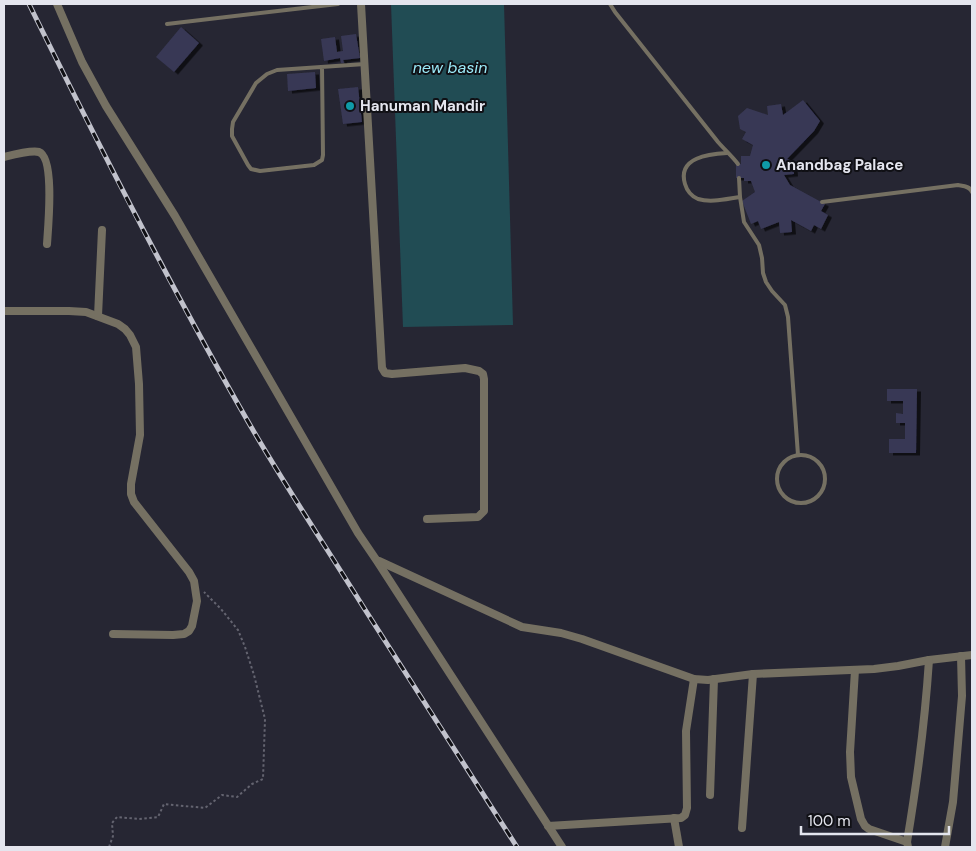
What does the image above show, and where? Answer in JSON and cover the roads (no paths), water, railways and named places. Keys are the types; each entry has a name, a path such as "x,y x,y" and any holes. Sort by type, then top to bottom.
{"street":[{"path":"57,4 82,62 106,106 175,216 358,533 562,847"},
{"path":"361,4 382,368 388,374 465,368 479,371 483,374 485,386 484,511 478,517 426,519"},
{"path":"4,157 34,152 42,154 45,158 50,193 47,244"},
{"path":"98,316 102,230"},
{"path":"4,310 86,312 118,324 130,335 136,347 140,435 131,484 131,494 134,502 190,572 194,581 197,601 192,626 184,634 113,634"},
{"path":"377,561 522,627 561,633 582,639 694,679 708,680 753,674 816,670 855,670 898,666 972,655"},
{"path":"945,847 953,802 962,696 961,656"},
{"path":"855,670 850,769 861,819 869,829 907,845 929,660"},
{"path":"742,828 753,674"},
{"path":"548,826 681,818 685,815 686,731 694,679"},
{"path":"710,795 714,679"},
{"path":"674,818 679,847"}],"lane":[{"path":"167,24 338,4"},
{"path":"610,4 738,164"},
{"path":"322,67 322,160 314,165 260,171 251,169 232,136 232,129 233,122 256,83 267,74 277,70 365,64"},
{"path":"728,153 694,159 684,174 685,183 688,191 695,198 715,201 740,197"},
{"path":"739,178 744,222 759,245 766,282 785,305 788,316 798,455"},
{"path":"822,202 958,185 966,186 972,192"},
{"path":"798,455 806,455 813,458 819,463 825,477 824,485 816,498 801,503 793,502 786,498 780,492 777,484 779,468 790,457 798,455"}],"water":[{"name":"new basin","path":"391,4 504,4 513,325 403,327"}],"railway":[{"path":"29,4 136,216 250,425 306,517 517,847"}],"place":[{"name":"Hanuman Mandir","path":"350,106"},
{"name":"Anandbag Palace","path":"766,165"}]}
